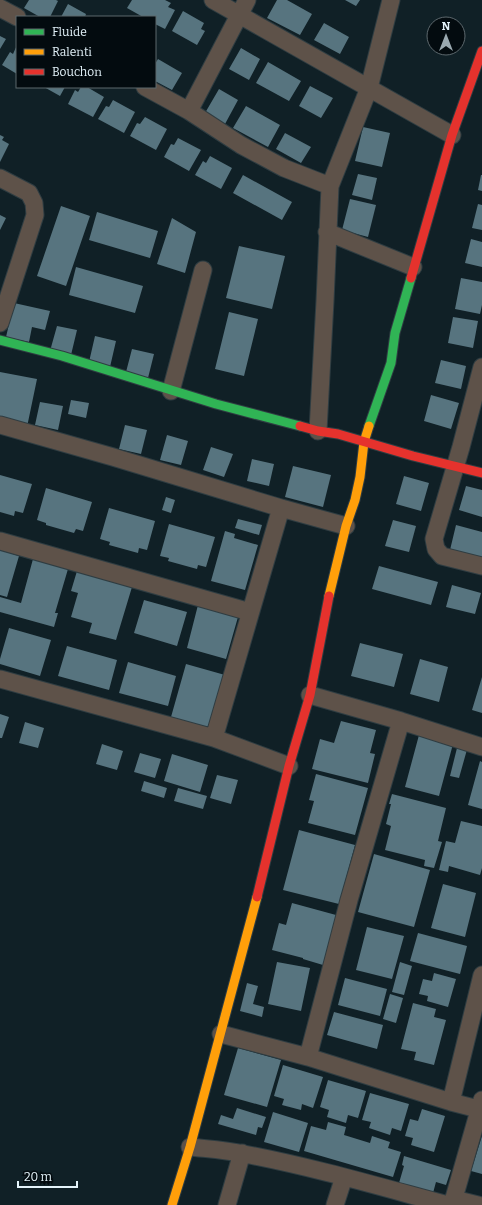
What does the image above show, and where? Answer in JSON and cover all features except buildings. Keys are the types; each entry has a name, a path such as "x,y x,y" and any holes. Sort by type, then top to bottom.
{"street":[{"path":"213,0 243,8 369,88 452,135"},
{"path":"318,432 330,186 369,88 392,0"},
{"path":"0,8 16,16"},
{"path":"189,111 243,8"},
{"path":"172,1205 190,1147 221,1034 264,872 289,766 310,695 327,604 346,526 355,500 359,482 364,442 391,363 395,333 452,135 482,51"},
{"path":"147,88 189,111 241,145 284,168 330,186"},
{"path":"0,178 29,193 34,203 35,215 0,324"},
{"path":"327,232 413,267"},
{"path":"171,391 203,270"},
{"path":"0,340 62,356 171,391 318,432 338,434 413,456 482,473"},
{"path":"482,367 434,539 436,549 442,556 482,566"},
{"path":"0,425 346,526"},
{"path":"214,738 281,508"},
{"path":"0,542 250,612"},
{"path":"0,679 214,738 289,766"},
{"path":"310,695 482,747"},
{"path":"308,1057 349,900 400,721"},
{"path":"451,1102 482,975"},
{"path":"221,1034 308,1057 451,1102 481,1107 451,1203"},
{"path":"190,1147 242,1154 451,1203 478,1205"},
{"path":"227,1205 242,1154"},
{"path":"335,1205 344,1177"}],"traffic: fast":[{"path":"369,426 391,363 395,333 411,278"},
{"path":"0,340 62,356 216,404 300,426"}],"traffic: slow":[{"path":"329,596 346,526 355,500 360,477 364,442 369,426"},
{"path":"172,1205 190,1147 257,897"}],"traffic: jam":[{"path":"411,278 452,135 482,51"},
{"path":"300,426 338,434 413,456 482,473"},
{"path":"257,897 289,766 310,695 329,596"}]}
